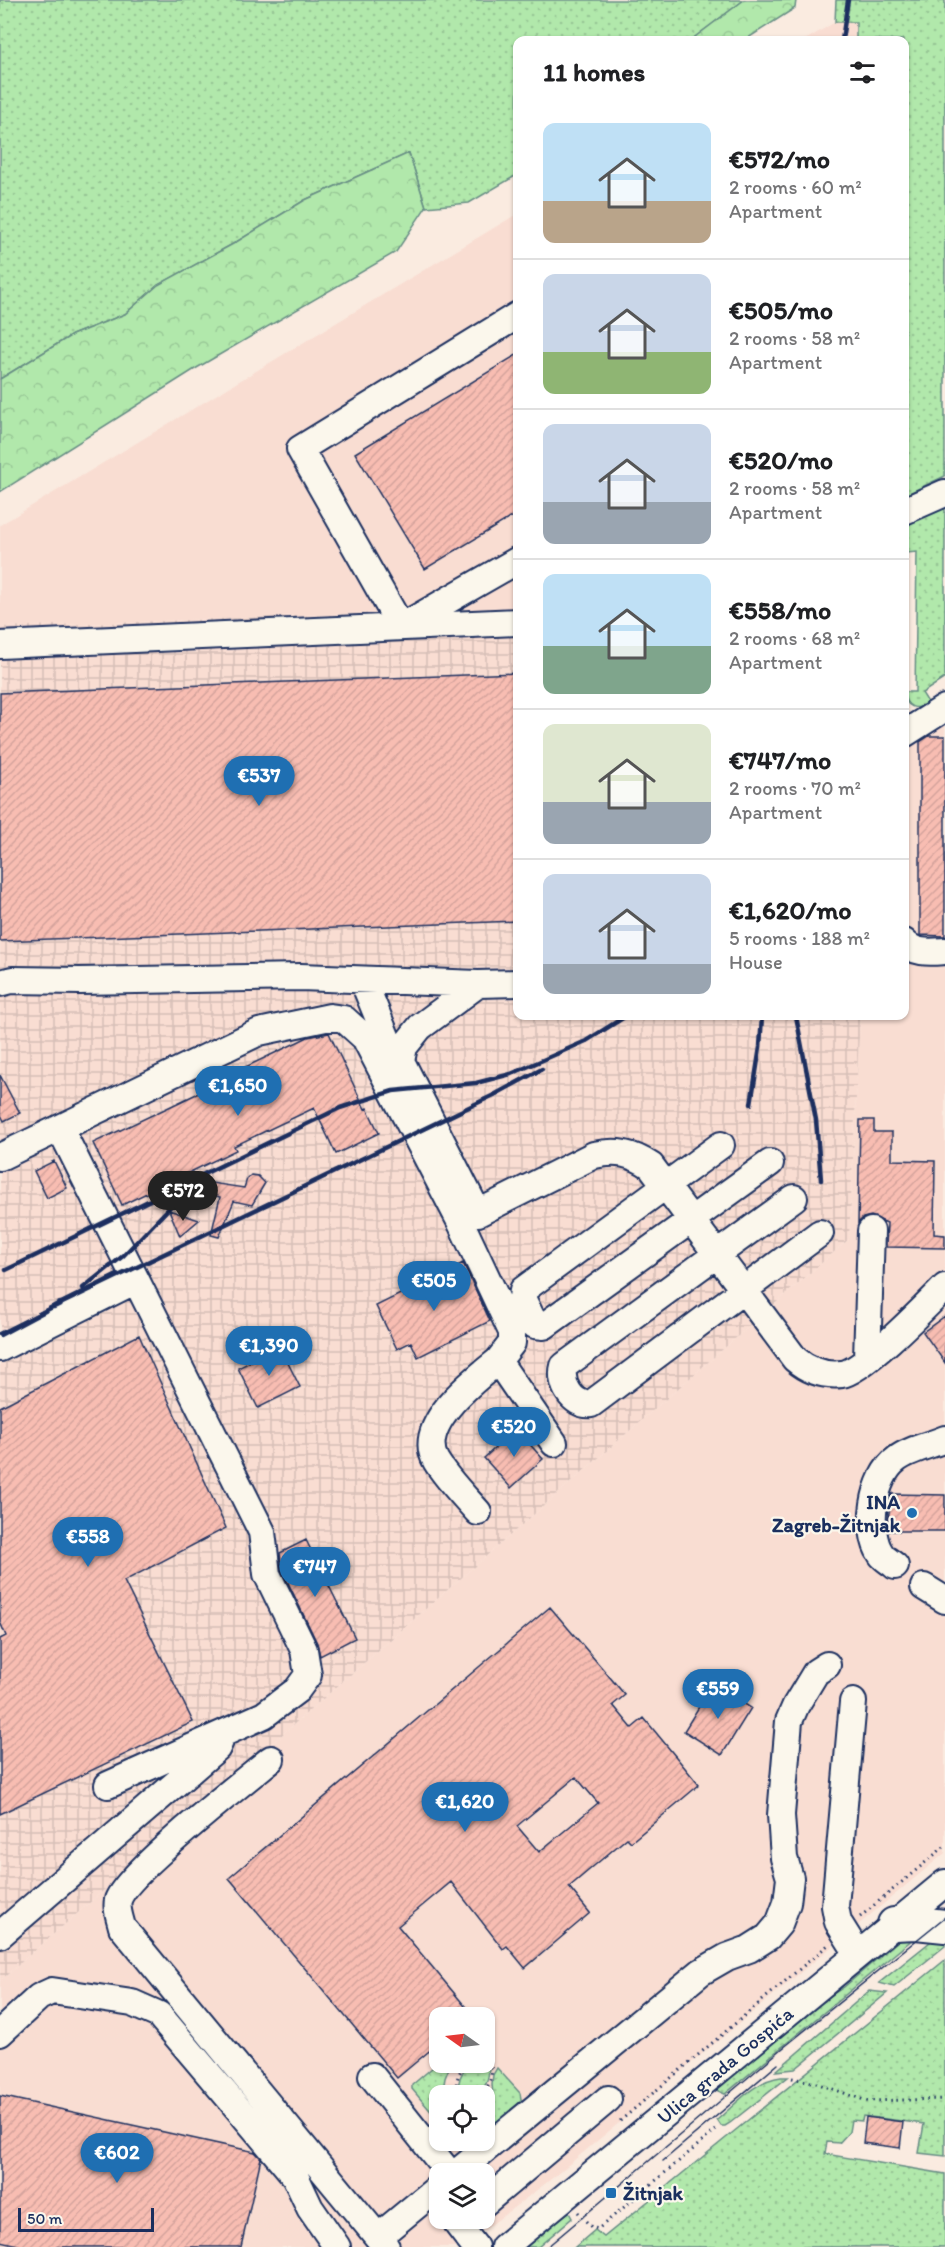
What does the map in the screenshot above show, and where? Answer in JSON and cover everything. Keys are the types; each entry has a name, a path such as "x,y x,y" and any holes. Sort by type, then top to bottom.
{"main road":[{"path":"894,1924 916,1923 945,1926"}],"street":[{"path":"401,627 300,449 513,318"},
{"path":"909,509 945,493"},
{"path":"401,627 513,563"},
{"path":"0,645 513,622"},
{"path":"909,731 945,708"},
{"path":"909,947 925,952 945,951"},
{"path":"4,979 81,981 301,977 478,984 513,983"},
{"path":"363,980 388,1044 401,1061 478,1213 594,1155 610,1151 638,1157 651,1166 795,1359 806,1368 818,1373 844,1374 867,1359 945,1287"},
{"path":"401,1061 404,1047 420,1027 478,984"},
{"path":"0,1157 259,1032 330,1017 344,1019 365,1038 460,1221 512,1332 512,1343 498,1361 468,1384 449,1404 436,1428 432,1448 435,1460 478,1512"},
{"path":"60,1128 262,1532 267,1574 304,1650 308,1675 297,1690 264,1715 108,1785"},
{"path":"721,1145 524,1290 522,1298 535,1325 544,1326 770,1163"},
{"path":"794,1198 564,1366 562,1378 572,1398 578,1404 591,1404 820,1233"},
{"path":"867,1359 871,1231"},
{"path":"0,1348 135,1280"},
{"path":"498,1361 554,1443"},
{"path":"896,1566 882,1556 874,1539 875,1495 879,1482 897,1458 945,1439"},
{"path":"468,2163 701,1972 727,1957 749,1949 768,1937 779,1924 787,1903 790,1878 784,1858 781,1815 789,1721 816,1672 827,1665"},
{"path":"853,1702 835,1906 838,1922 858,1954"},
{"path":"0,1935 217,1748 224,1733"},
{"path":"271,1759 146,1866 125,1887 118,1899 117,1910 122,1927 382,2242 429,2197"},
{"name":"Ulica grada Gospića","path":"504,2247 945,1883"},
{"path":"0,2033 39,1997 52,1991 132,2003 159,2015 295,2176 310,2208 337,2247"},
{"path":"372,2076 441,2163"},
{"path":"495,2194 608,2099"},
{"path":"461,2229 475,2247"}],"path":[{"path":"792,2078 816,2083 867,2101 945,2099"},
{"path":"574,2208 591,2227 598,2229 716,2130"}],"shaded area":[{"path":"835,22 856,22 856,36 812,36"},
{"path":"513,216 513,608 0,627 0,525"},
{"path":"513,608 513,1020 860,1020 849,1239 0,1981 0,627"},
{"path":"945,699 945,1853 550,2180 495,2222 495,2163 429,2163 429,2229 486,2229 462,2247 0,2247 0,1981 849,1239 860,1020 909,1020 909,717"}],"green space":[{"path":"0,0 744,0 696,36 513,36 513,177 469,203 426,207 409,153 305,200 233,244 158,285 125,314 72,335 0,379"},
{"path":"744,0 796,0 795,8 751,36 696,36"},
{"path":"836,0 945,0 945,476 909,493 909,36 856,36 856,22 835,22"},
{"path":"409,153 426,207 396,252 195,369 0,492 0,379 72,335 125,314 158,285 233,244 305,200"},
{"path":"945,507 945,678 922,693 929,704 920,707 909,705 909,692 915,692 917,552 909,553 909,524"},
{"path":"919,1934 725,2094 714,2089 802,2014 844,1987 898,1941"},
{"path":"940,1934 945,1935 945,1946 894,1987 879,1983"},
{"path":"945,1960 945,2156 919,2153 924,2124 863,2116 862,2121 851,2120 849,2132 839,2143 827,2142 825,2154 945,2174 945,2247 575,2247 595,2230 604,2237"},
{"path":"869,1991 887,1993 795,2069 776,2071"},
{"path":"497,2068 520,2093 522,2105 495,2131 495,2085 492,2084"},
{"path":"429,2071 429,2073 447,2073 444,2085 429,2085 429,2109 412,2089 412,2085"},
{"path":"462,2073 489,2073 485,2085 458,2085"},
{"path":"788,2077 730,2123 721,2126 717,2120 746,2094 763,2083"},
{"path":"567,2209 572,2218 538,2247 522,2247"}],"building":[{"path":"513,357 513,516 425,569 355,453"},
{"path":"513,673 513,921 0,941 0,693"},
{"path":"929,736 945,736 945,936 920,935 920,742"},
{"path":"329,1033 379,1133 336,1154 314,1108 234,1146 236,1150 122,1205 93,1143 207,1089 206,1086 308,1037"},
{"path":"0,1075 20,1113 4,1121 0,1113"},
{"path":"860,1120 874,1120 874,1132 892,1132 892,1160 935,1161 934,1234 945,1235 945,1248 886,1247 887,1223 871,1216 863,1218 858,1223"},
{"path":"54,1161 67,1188 47,1198 34,1171"},
{"path":"251,1175 258,1176 265,1183 252,1205 234,1201 219,1237 211,1235 220,1197 196,1191 198,1181 244,1188"},
{"path":"169,1210 199,1220 180,1236"},
{"path":"463,1263 490,1321 418,1357 411,1342 397,1349 376,1306"},
{"path":"945,1316 945,1363 923,1332"},
{"path":"139,1335 226,1528 124,1581 193,1722 0,1814 0,1639 6,1636 0,1622 0,1407"},
{"path":"280,1347 300,1387 258,1408 238,1368"},
{"path":"516,1429 543,1459 511,1488 484,1458"},
{"name":"INA Zagreb-Žitnjak","path":"892,1494 945,1495 945,1531 888,1531"},
{"path":"306,1540 355,1638 320,1656 317,1643 282,1570 280,1553"},
{"path":"550,1607 625,1695 613,1705 632,1728 644,1718 699,1785 631,1842 627,1838 569,1887 590,1913 525,1968 507,1946 503,1949 451,1882 398,1926 466,2007 429,2007 429,2051 397,2078 229,1878","holes":["576,1777 598,1803 539,1852 517,1826"]},
{"path":"713,1684 751,1708 722,1755 684,1731"},
{"path":"0,2096 255,2152 261,2158 241,2247 26,2247 0,2241"},
{"path":"866,2117 903,2122 900,2148 863,2143"}],"tram line":[{"path":"547,2247 783,2048 945,1917"},
{"path":"663,2161 778,2064"}],"railway":[{"path":"843,36 848,0"},
{"path":"6,1270 340,1108 393,1091 476,1083 511,1074 586,1041 620,1020"},
{"path":"751,1104 762,1020"},
{"path":"797,1020 816,1120 821,1180"},
{"path":"54,1307 494,1095 542,1069"},
{"path":"83,1288 123,1256 170,1207 203,1180"},
{"path":"0,1335 60,1303"}],"place":[{"name":"INA Zagreb-Žitnjak","path":"912,1513"},
{"name":"Žitnjak","path":"611,2193"}]}
